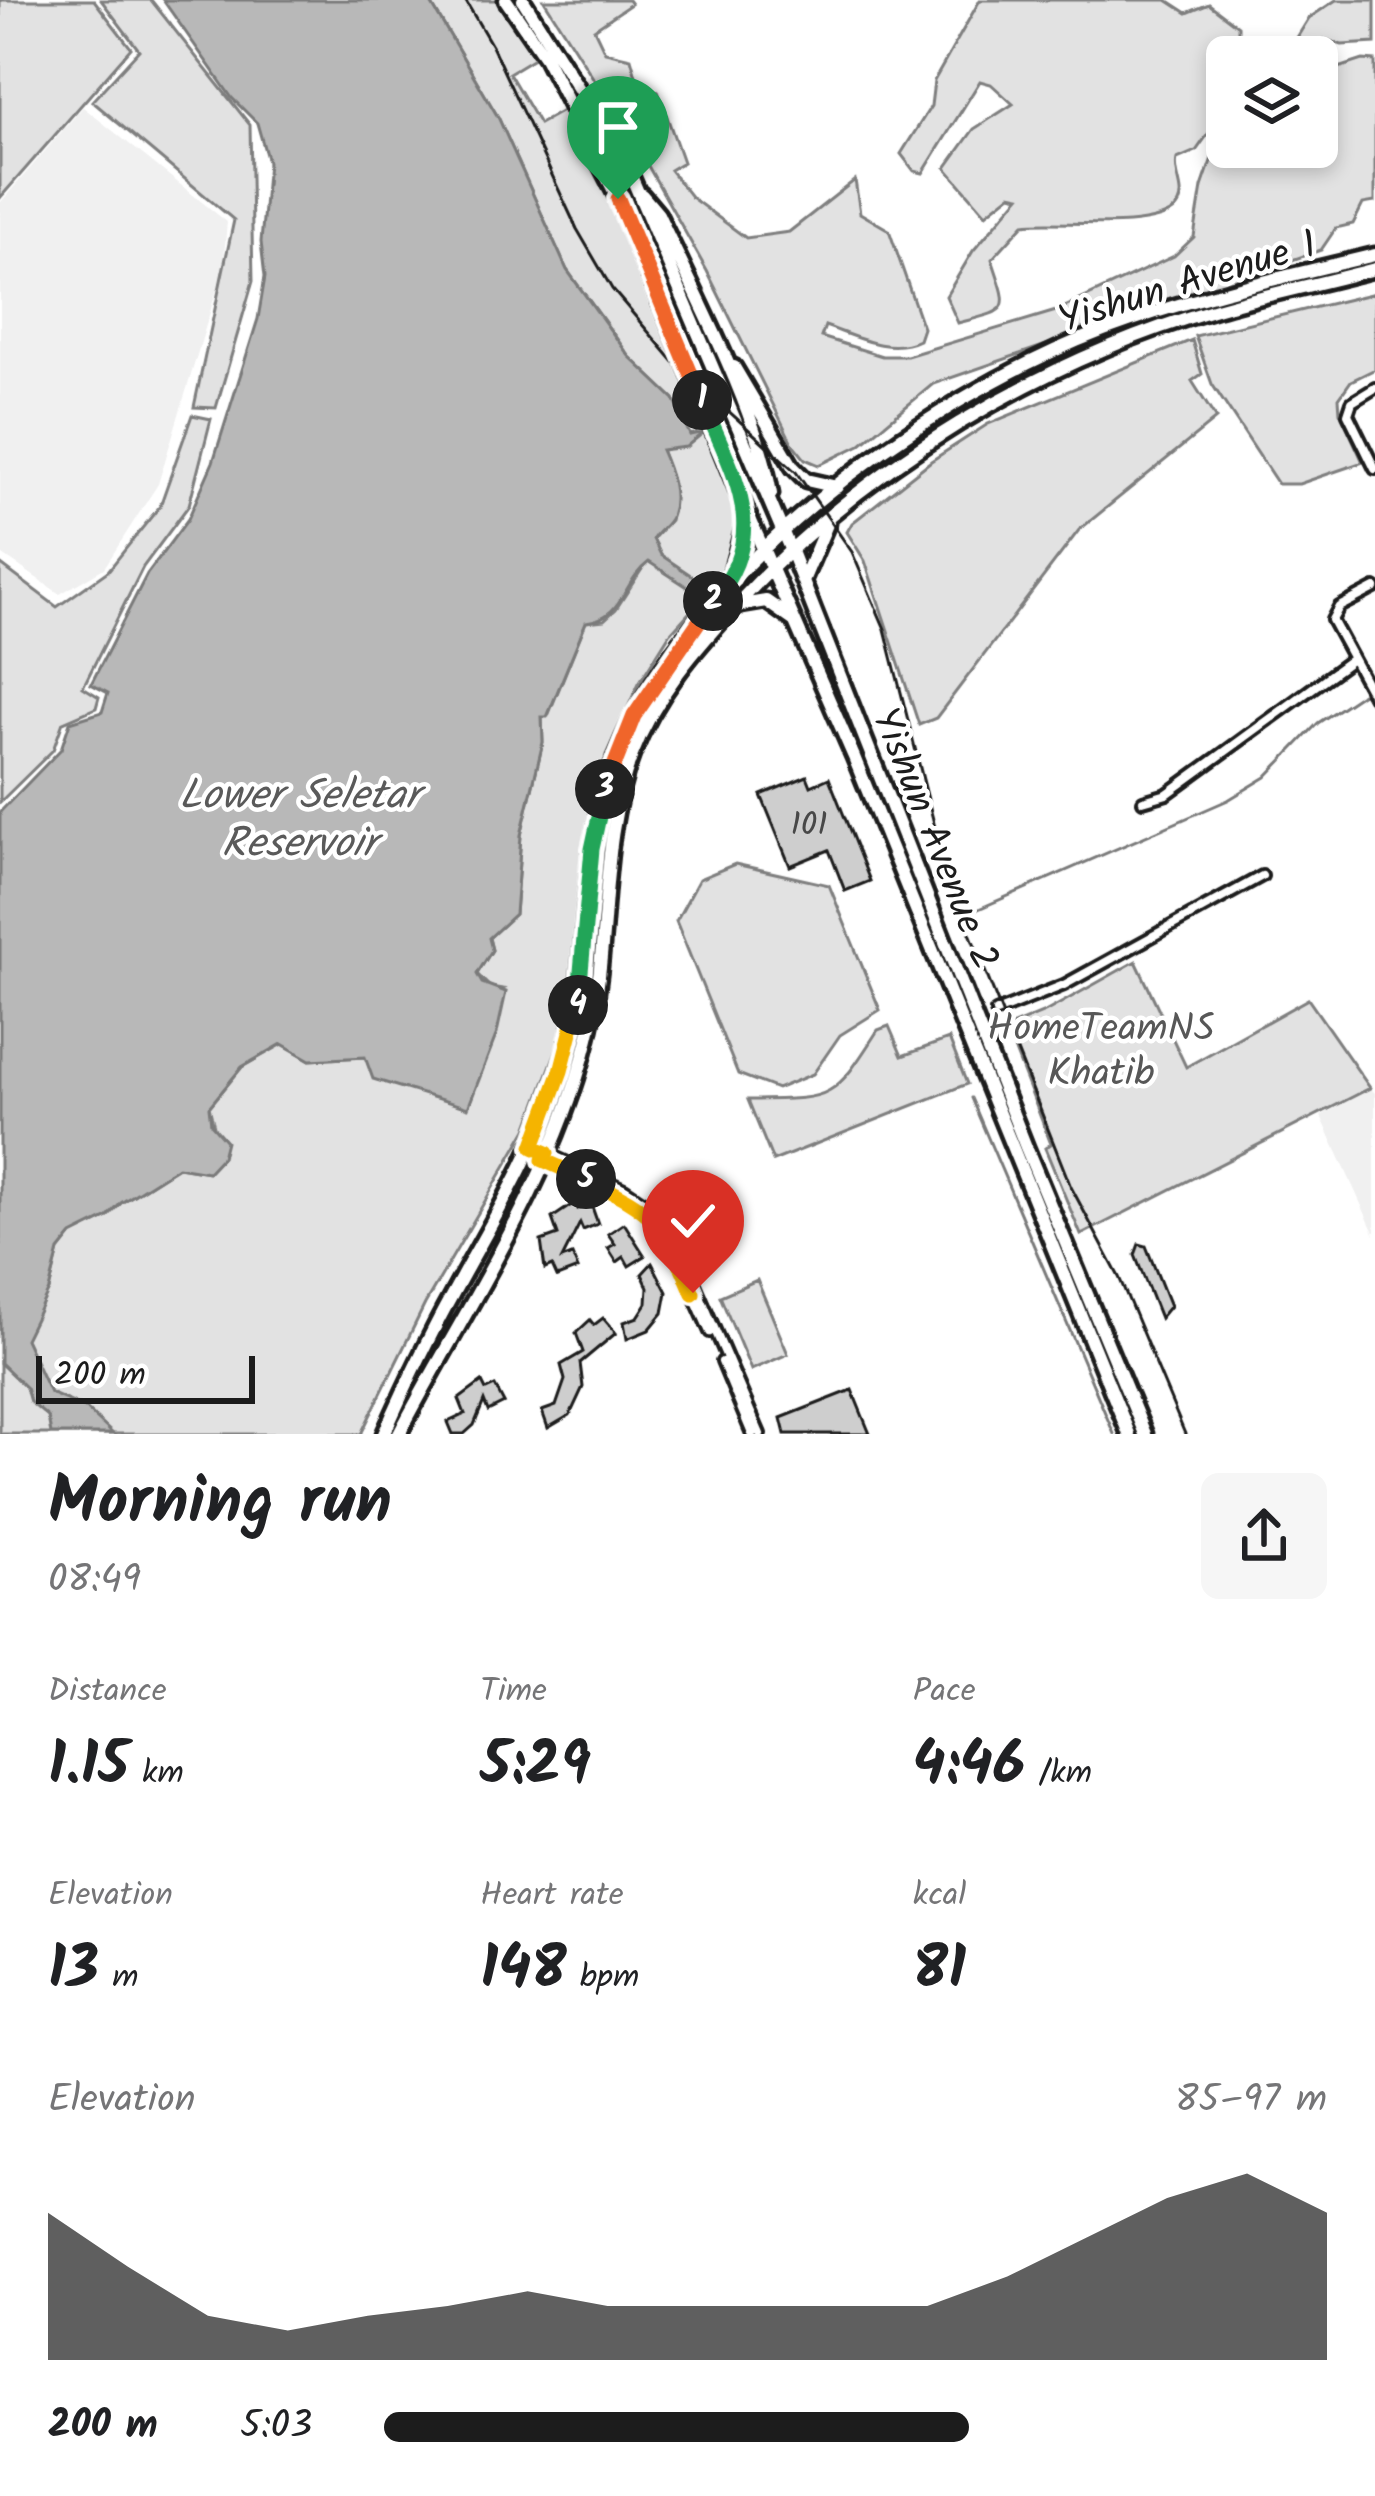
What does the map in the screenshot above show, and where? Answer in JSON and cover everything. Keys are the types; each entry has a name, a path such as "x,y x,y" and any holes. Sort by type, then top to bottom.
{"main road":[{"name":"Yishun Avenue 2","path":"506,0 545,57 618,199 1056,1240 1145,1434"},
{"path":"523,0 626,164 774,513"},
{"path":"633,183 658,214 703,313 766,466 774,513"},
{"name":"Yishun Avenue 1","path":"384,1434 448,1303 538,1154 580,996 598,810 625,733 657,676 726,586 782,531 837,487 982,389 1102,331 1184,304 1375,255"},
{"name":"Yishun Avenue 1","path":"399,1434 475,1299 578,1075 597,1000 608,859 619,796 646,724 676,676 790,549 948,429 1073,363 1214,310 1375,269"},
{"path":"703,313 793,467 806,480 837,487"},
{"path":"726,586 741,551 746,511"},
{"name":"Yishun Avenue 2","path":"774,513 1129,1434"},
{"path":"802,582 832,515"},
{"path":"735,606 766,601 798,625"},
{"path":"657,676 672,664 676,676"},
{"path":"448,1303 463,1310 475,1299"},
{"path":"434,1330 444,1320 460,1326"}],"street":[{"path":"1375,388 1352,402 1348,414 1375,469"},
{"path":"1375,588 1333,614 1333,627 1375,699"},
{"path":"1143,800 1167,794 1351,660"},
{"path":"996,1012 1064,985 1262,876"},
{"path":"538,1154 624,1189 666,1217 756,1434"}],"shaded area":[{"path":"83,107 227,222 223,269 158,484 104,568 60,594 0,553 0,203"},
{"path":"1370,1088 1375,1093 1375,1235 1321,1116"}],"green space":[{"path":"0,0 94,0 131,48 0,198"},
{"path":"101,0 151,0 250,125 253,281 216,408 194,407 234,220 92,101 139,50"},
{"path":"429,0 499,0 537,56 509,73 539,124 564,110 612,204 756,539 669,635 639,683 606,755 564,1029 527,1129 425,1304 361,1434 0,1434 0,1358 49,1290 59,1251 72,1234 108,1217 121,1203 178,1167 208,1172 222,1157 209,1107 242,1067 283,1044 310,1060 365,1057 503,989 490,987 477,974 492,950 489,938 515,914 521,836 543,742 542,716 548,716 586,622 604,620 616,609 657,546 653,539 670,520 673,484 661,449 703,433 690,435 674,399 629,356 567,270 498,117"},
{"path":"544,0 628,0 631,4 594,29 605,52 631,58 641,94 658,91 683,162 670,170 692,198 746,238 789,232 855,180 860,213 889,230 923,328 919,340 896,346 825,326 821,337 882,356 907,356 1056,311 1174,256 1194,237 1209,168 1338,168 1338,68 1375,61 1375,202 1363,204 1353,224 1336,228 1321,250 933,384 860,445 819,465 805,459 792,443 707,271 643,157"},
{"path":"980,0 1167,0 1187,13 1209,4 1238,26 1238,36 1206,36 1206,137 1196,151 1177,159 1179,204 1169,214 1132,223 1024,224 992,259 1002,306 989,315 958,323 946,296 973,251 1020,196 1011,194 986,214 946,168 974,129 1013,104 991,84 980,81 923,173 914,171 901,154 931,106 934,81"},
{"path":"1336,0 1375,0 1375,43 1342,45 1338,36 1298,36 1309,18"},
{"path":"1375,293 1375,369 1351,381 1339,398 1340,412 1363,462 1299,484 1278,484 1212,384 1195,336"},
{"path":"1192,340 1202,374 1192,381 1216,419 1079,530 936,718 919,725 865,561 847,532 852,523 931,461 988,424"},
{"path":"192,415 211,419 189,505 143,567 83,687 99,697 96,708 63,722 53,750 0,802 0,564 57,607 108,571 160,506"},
{"path":"735,864 829,885 880,1010 840,1035 813,1074 777,1089 738,1074 676,921 699,879"},
{"name":"HomeTeamNS Khatib","path":"1136,961 1186,1067 1308,999 1370,1088 1081,1235 1045,1148 1051,1144 1006,1028 1045,1012"},
{"path":"889,1026 902,1056 949,1039 967,1084 773,1161 748,1100 797,1099 827,1092 850,1071 878,1030"},
{"path":"757,1280 788,1354 751,1370 720,1296"}],"water":[{"name":"Lower Seletar Reservoir","path":"163,0 429,0 498,117 567,270 629,356 674,399 690,435 704,432 686,447 661,450 674,500 671,517 653,539 661,555 698,580 692,590 649,562 616,607 586,622 547,717 542,717 543,742 521,835 515,914 489,938 492,950 477,974 482,983 506,992 497,1033 468,1108 373,1079 365,1057 310,1060 282,1044 242,1067 209,1107 211,1124 226,1141 222,1157 208,1172 178,1167 121,1203 108,1217 72,1235 59,1251 49,1290 25,1339 50,1393 85,1408 113,1434 51,1434 48,1417 0,1363 0,812 61,749 70,722 102,712 108,693 91,684 147,574 188,519 213,462 258,319 265,277 261,242 268,162 257,123 232,98"}],"building":[{"path":"807,776 811,786 829,778 870,881 845,891 829,850 790,866 761,795"},
{"path":"576,1202 578,1209 591,1204 598,1224 583,1230 580,1223 562,1259 572,1255 578,1269 557,1277 552,1266 545,1269 541,1241 558,1235 552,1218"},
{"path":"624,1223 645,1256 629,1266 624,1257 617,1262 608,1248 615,1244 608,1234"},
{"path":"1139,1244 1146,1246 1170,1306 1160,1318 1135,1255"},
{"path":"652,1263 667,1292 663,1313 649,1330 627,1339 624,1322 638,1317 647,1303 648,1287 642,1274"},
{"path":"603,1318 616,1333 580,1363 583,1387 570,1415 548,1428 542,1411 556,1406 565,1380 561,1365 583,1352 576,1333 590,1320 594,1325"},
{"path":"482,1382 486,1390 495,1386 504,1403 488,1411 484,1401 474,1425 464,1434 453,1434 448,1422 465,1414 459,1399"},
{"path":"852,1390 870,1434 785,1434 781,1418"}],"waterway":[{"path":"967,914 1228,800 1266,777 1318,723 1375,685"},
{"path":"971,1098 1114,1434"}],"railway":[{"path":"465,0 492,46 577,229 612,289 674,362 796,472 852,552 885,629 947,875 1071,1187 1119,1277 1185,1434"}],"route":[{"path":"618,199 724,454 746,511 746,530 726,586 657,676 610,770 592,849 580,996 561,1071 533,1147 547,1153 543,1160 623,1196 661,1223 693,1293"}]}
